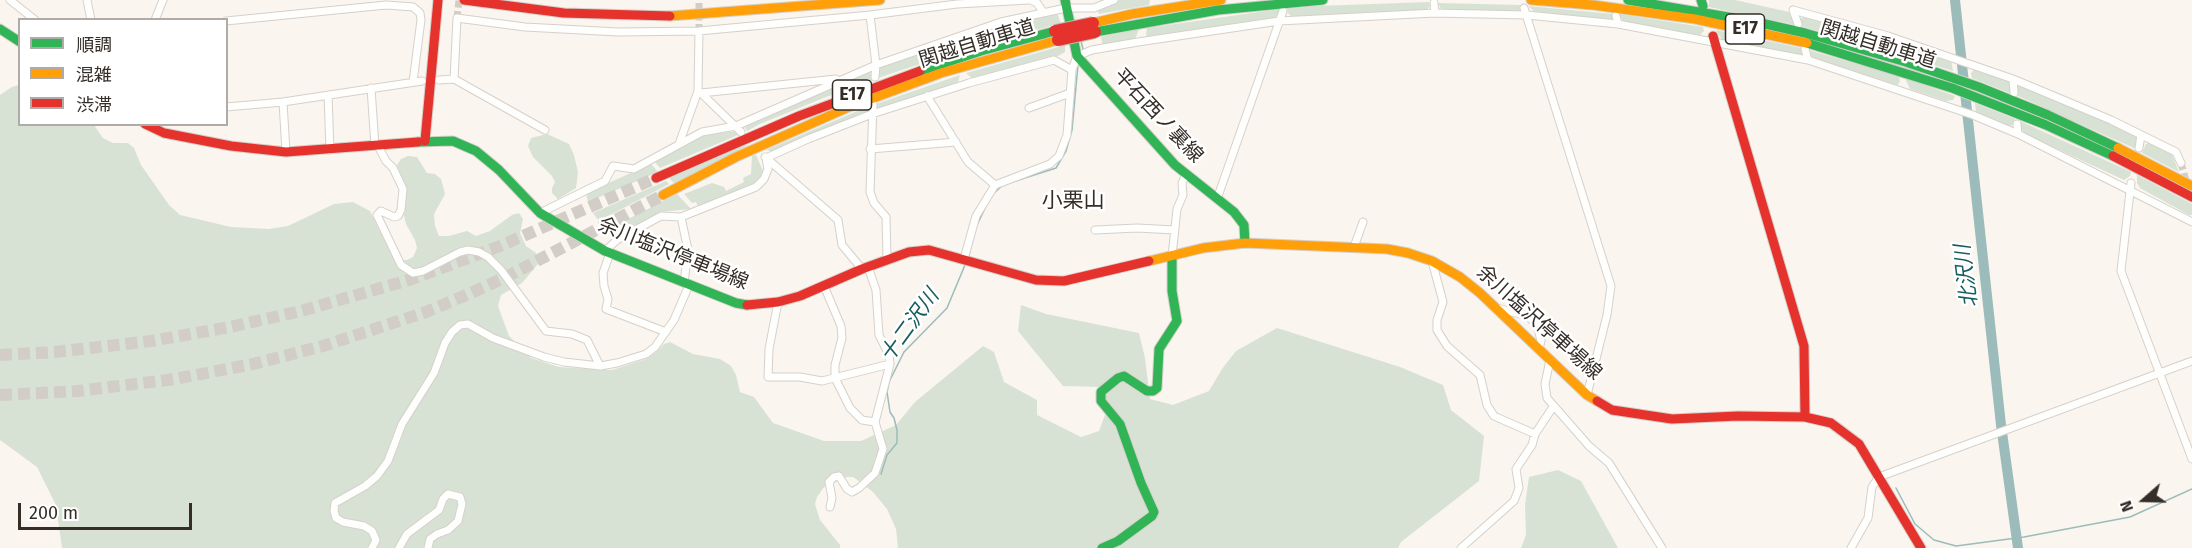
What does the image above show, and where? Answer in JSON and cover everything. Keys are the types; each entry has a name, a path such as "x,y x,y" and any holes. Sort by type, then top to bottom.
{"main road":[{"path":"425,141 438,0"},
{"path":"464,0 564,13 660,17 880,0"},
{"name":"関越自動車道","path":"1094,27 1132,14 1221,0"},
{"name":"関越自動車道","path":"656,178 780,124 892,80 981,51 1094,27 1218,10 1323,0"},
{"name":"関越自動車道","path":"1628,0 1696,10 1857,47 1951,83"},
{"name":"平石西ノ裏線","path":"1066,4 1077,56 1186,175 1234,212 1244,225 1245,243"},
{"name":"関越自動車道","path":"1528,8 1643,11 1747,30 1853,56 1979,92 2092,135 2192,186"},
{"path":"0,29 18,41"},
{"name":"関越自動車道","path":"663,195 757,147 849,107 941,73 1057,35"},
{"path":"1714,40 1804,346 1805,417"},
{"name":"関越自動車道","path":"1979,92 2192,197"},
{"name":"余川塩沢停車場線","path":"149,126 164,133 231,146 286,152 425,141 453,141 476,151 499,170 540,213 608,252 736,303 749,305 778,302 801,296 887,259 909,252 929,250 1035,280 1064,281 1203,248 1245,243 1387,249 1432,261 1460,277 1496,307 1587,395 1612,410 1672,419 1738,416 1805,417 1831,423 1859,444 1921,548"},
{"path":"1101,548 1118,541 1152,516 1154,512 1120,424 1101,401 1101,392 1124,376 1147,391 1157,388 1159,349 1177,321 1172,291 1172,256"}],"street":[{"path":"10,0 32,18"},
{"path":"87,0 91,18"},
{"path":"156,18 163,0"},
{"path":"454,79 457,18 525,27 607,32 699,31 870,15 957,4 1030,0 1037,3 1043,12"},
{"path":"540,213 605,181 613,166 634,169 702,132 739,129 841,79 876,65 1001,22 1066,4 1094,8 1114,0"},
{"path":"228,21 384,2 413,7 420,13 421,20 413,82"},
{"path":"1434,3 1435,13"},
{"path":"1528,8 1611,286 1607,315 1587,395"},
{"path":"964,259 976,216 995,185 1050,165 1059,156 1067,135 1072,70 1077,56 1092,50 1138,42 1279,21 1528,8 1714,40 1808,60 1961,110 2018,134 2130,187 2192,222"},
{"path":"1798,24 1793,10 1888,36 2013,79 2111,120 2176,152 2181,163"},
{"path":"1217,199 1283,11"},
{"path":"870,15 876,65 875,77"},
{"path":"1616,15 1618,24"},
{"path":"679,144 700,92 699,31"},
{"path":"1805,49 1808,60"},
{"path":"765,156 872,114 1054,60 1072,70"},
{"path":"440,80 454,79 545,130"},
{"path":"700,92 841,79"},
{"path":"2013,79 2014,93"},
{"path":"228,107 283,102 422,81"},
{"path":"371,88 376,146 393,168 403,189 401,210 398,216 394,218 381,211 377,214 401,265 413,273 423,272 468,250 488,256 546,331 572,334 587,340 600,366"},
{"path":"700,92 739,129"},
{"path":"1029,108 1070,93"},
{"path":"328,95 330,150"},
{"path":"927,96 968,162 995,185"},
{"path":"283,102 286,152"},
{"path":"873,104 870,192 874,202 886,217 887,259"},
{"path":"2018,124 2018,134"},
{"path":"2139,148 2141,135"},
{"path":"870,149 956,142"},
{"path":"666,332 606,309 608,299 603,273 608,252 617,240 661,216 681,217 756,187 764,179 768,169 765,156"},
{"path":"765,156 838,220 842,245 865,268 876,290 879,335 889,355 890,364 875,422 883,448 875,473 860,488 852,492 847,489 839,476 834,477 830,482 832,498 830,507"},
{"path":"1172,256 1179,201 1183,195 1182,183 1186,175"},
{"path":"2130,187 2121,271 2192,459"},
{"path":"372,548 375,540 372,531 364,526 343,522 336,518 335,503 371,481 388,461 402,424 434,373 445,343 452,332 460,325 468,324 493,338 564,362 600,366 646,354 655,347 674,320 687,284 688,250 681,217"},
{"path":"1354,247 1363,222"},
{"path":"1095,230 1175,230"},
{"path":"1432,261 1443,302 1437,320 1437,330 1448,346 1480,375 1487,405 1494,416 1535,434"},
{"path":"825,286 841,326 842,338 835,365 835,378 850,408 862,420 875,422"},
{"path":"778,302 769,349 768,376 800,377 822,381 890,364"},
{"path":"1550,360 1545,384 1546,398 1589,446 1609,463 1662,548"},
{"path":"1851,548 1868,518 1872,487 1879,477 2192,361"},
{"path":"1461,548 1514,501 1519,488 1516,470 1532,445 1535,434 1553,407"},
{"path":"399,548 407,534 439,510 443,499 448,494 460,497 462,504 458,521 430,539 428,548"}],"green space":[{"path":"1117,0 1150,0 1149,5 1099,14 1097,8"},
{"path":"1709,0 1735,0 1789,12 1795,25 1709,7"},
{"path":"1429,2 1430,6 1426,11 1292,17 1287,12 1288,9 1317,6"},
{"path":"1438,3 1521,5 1521,7 1519,12 1444,10"},
{"path":"1528,6 1614,15 1611,20 1608,20 1536,13"},
{"path":"1280,9 1275,19 1149,37 1146,35 1147,28"},
{"path":"1057,13 1061,23 965,50 966,36 1033,17"},
{"path":"1619,14 1703,27 1704,31 1694,36 1624,23"},
{"path":"1807,15 1888,39 1893,52 1801,26 1800,19"},
{"path":"1139,29 1135,39 1103,46 1101,37"},
{"path":"1716,30 1801,48 1803,52 1796,55 1722,40"},
{"path":"952,41 956,43 959,51 878,78 880,67"},
{"path":"1900,43 1951,59 1953,71 1899,54 1897,46"},
{"path":"1065,45 1065,52 1058,56 973,79 966,73"},
{"path":"1808,50 1899,76 1900,82 1897,85 1818,61 1812,58"},
{"path":"1976,68 2010,81 2012,94 1972,78 1971,73"},
{"path":"867,71 871,74 872,81 826,97 747,131 745,128 748,123"},
{"path":"960,75 958,82 880,108 877,107 876,104"},
{"path":"1905,78 1955,96 1953,100 1946,101 1910,89"},
{"path":"2021,84 2134,134 2138,141 2136,149 2018,96 2016,88"},
{"path":"18,85 18,126 95,126 103,138 113,143 128,143 134,148 141,165 169,205 180,215 231,227 269,229 288,226 334,204 353,202 370,211 396,260 407,260 413,257 417,248 406,224 403,211 406,189 397,165 401,159 408,156 417,157 427,173 435,174 441,179 445,194 434,214 439,236 467,231 476,236 490,231 512,215 519,213 523,219 520,233 526,246 536,253 538,264 522,283 501,295 498,306 509,336 531,358 559,367 612,370 646,359 664,344 670,342 693,354 720,359 731,366 740,392 754,397 773,423 824,441 861,441 896,425 915,402 983,346 994,352 1004,382 1037,400 1037,415 1081,437 1099,431 1105,415 1101,387 1063,386 1018,331 1021,305 1046,314 1139,333 1145,358 1150,399 1173,405 1209,391 1236,351 1277,328 1400,367 1443,385 1451,410 1484,436 1479,481 1401,542 1398,548 898,548 896,529 887,509 863,484 853,477 847,477 824,487 815,504 820,520 840,548 62,548 56,505 37,467 0,440 0,95"},
{"path":"1975,103 2015,119 2015,123 2009,127 1976,112"},
{"path":"869,106 865,114 807,136 774,152 766,150"},
{"path":"2020,121 2131,172 2130,176 2124,180 2025,134"},
{"path":"735,132 738,135 660,168 655,162 703,134"},
{"path":"547,134 569,144 578,172 576,188 558,199 552,193 555,182 552,176 533,157 528,146 531,138"},
{"path":"2150,142 2171,152 2179,172 2142,153 2146,144"},
{"path":"747,146 675,184 669,178"},
{"path":"756,155 763,171 754,183 698,206 684,194 712,183 724,187 726,191 744,182 743,178 751,174 752,156"},
{"path":"651,164 658,172 588,202 586,193"},
{"path":"2137,175 2192,204 2192,215 2140,188"},
{"path":"666,181 669,184 599,221 593,213"},
{"path":"677,194 691,209 660,212 617,236 609,229"},
{"path":"1558,470 1581,481 1618,548 1521,548 1526,535 1525,505 1529,477"}],"waterway":[{"name":"北沢川","path":"1955,0 2001,425 2018,548"},
{"name":"十二沢川","path":"1081,41 1083,49"},
{"name":"十二沢川","path":"994,193 1003,185 1056,168 1066,151 1072,130 1078,65"},
{"name":"十二沢川","path":"977,225 988,202"},
{"name":"十二沢川","path":"969,255 973,238"},
{"name":"十二沢川","path":"881,474 887,455 897,443 897,430 890,412 887,392 889,382 904,352 947,308 965,265"},
{"path":"1896,488 1915,524 1934,540 1956,546 2024,537 2130,517 2192,489"}],"tunnel":[{"path":"457,18 459,0"},
{"path":"699,0 699,31"},
{"path":"2181,163 2187,184"},
{"path":"0,355 55,352 151,341 301,311 412,279 500,246 656,178"},
{"path":"0,395 78,391 175,379 253,364 323,346 426,312 471,293 663,195"}],"traffic: fast":[{"path":"1065,0 1077,56 1175,165 1234,212 1244,225 1245,243"},
{"path":"1095,32 1218,10 1323,0"},
{"path":"1628,0 1752,21 1805,33 1906,62 1979,87 2048,115 2118,148"},
{"path":"1701,0 1703,6"},
{"path":"0,29 18,41"},
{"path":"920,71 981,51 1055,31"},
{"path":"1807,43 1952,88 2046,125 2113,156"},
{"path":"418,142 453,141 476,151 499,170 540,213 605,251 736,303 747,305"},
{"path":"1102,548 1118,541 1152,516 1154,512 1120,424 1101,401 1101,392 1124,376 1147,391 1157,388 1159,349 1177,321 1172,291 1172,256"}],"traffic: slow":[{"path":"670,16 880,0"},
{"path":"1093,23 1132,14 1221,0"},
{"path":"1531,0 1593,5 1695,19 1807,43"},
{"path":"663,195 736,157 849,107 941,73 1058,40"},
{"path":"2118,148 2192,186"},
{"path":"1149,261 1203,248 1245,243 1387,249 1408,253 1432,261 1460,277 1480,293 1587,395 1597,401"}],"traffic: jam":[{"path":"425,141 438,0"},
{"path":"464,0 564,13 670,16"},
{"path":"1055,31 1093,23"},
{"path":"1058,40 1095,32"},
{"path":"1713,36 1804,346 1805,417"},
{"path":"656,178 799,116 920,71"},
{"path":"149,126 164,133 231,146 286,152 418,142"},
{"path":"2113,156 2192,197"},
{"path":"747,305 778,302 800,296 862,269 909,252 929,250 1036,280 1064,281 1149,261"},
{"path":"1597,401 1612,410 1672,419 1738,416 1805,417 1831,423 1859,444 1921,548"}],"district":[{"name":"小栗山","path":"1073,201"}]}
